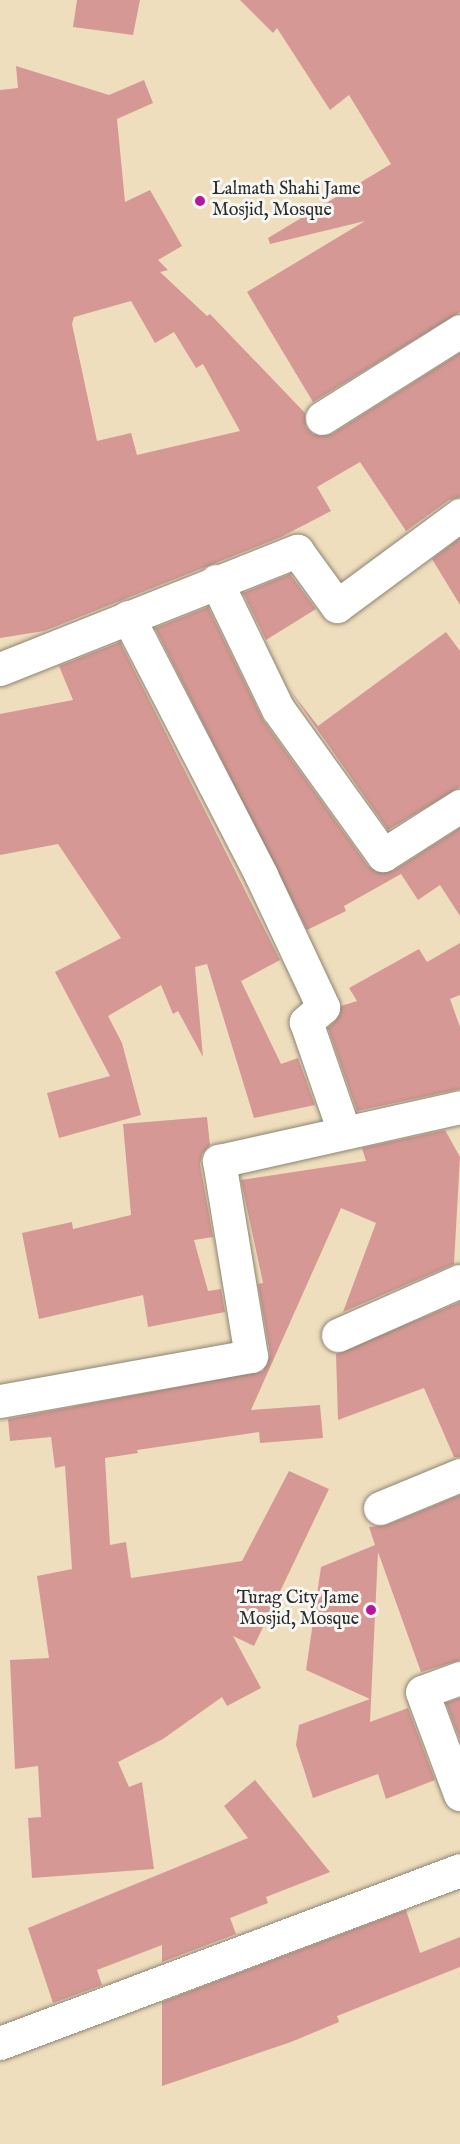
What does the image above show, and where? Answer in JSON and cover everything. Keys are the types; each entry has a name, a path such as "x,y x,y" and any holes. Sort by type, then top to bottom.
{"street":[{"path":"322,418 460,331"},
{"path":"0,669 216,581 297,551 337,606 460,514"},
{"path":"216,581 278,710 383,855 460,806"},
{"path":"128,617 261,874 323,1007 306,1022 344,1132"},
{"path":"0,1401 252,1356 219,1161 460,1107"},
{"path":"338,1335 460,1281"},
{"path":"380,1508 460,1475"},
{"path":"460,1678 422,1692 460,1794"},
{"path":"0,2043 460,1870"}],"building":[{"path":"77,0 140,0 133,35 73,27"},
{"path":"240,0 460,0 460,312 313,402 247,292 365,221 270,244 268,238 391,164 349,95 330,110 277,28 273,33"},
{"path":"16,66 109,95 144,80 153,103 117,119 125,202 150,190 182,246 158,260 168,270 160,272 207,316 210,314 305,413 306,427 313,434 332,434 460,353 460,497 449,500 406,531 360,462 317,487 331,511 281,537 44,631 0,638 0,90 18,88","holes":["131,301 155,343 174,332 196,368 203,364 240,431 137,455 131,433 97,441 72,324 74,317"]},
{"path":"460,538 460,605 432,559"},
{"path":"290,574 316,609 266,640 243,593"},
{"path":"208,607 263,720 368,866 376,872 393,871 460,828 460,916 440,885 418,900 401,874 344,906 346,911 307,930 155,628"},
{"path":"446,632 460,651 460,787 388,830 289,689 318,726"},
{"path":"120,642 280,960 241,981 281,1064 298,1058 315,1105 254,1118 207,964 195,967 203,1057 178,1011 173,1014 161,985 108,1016 122,1043 141,1115 59,1138 47,1093 110,1076 55,972 121,938 58,844 0,855 0,714 73,700 59,666"},
{"path":"460,943 460,995 450,999 460,1027 460,1089 357,1111 328,1028 336,1020 341,1006 357,1001 349,988 419,949 427,962"},
{"path":"207,1117 210,1145 202,1154 200,1164 213,1237 194,1240 208,1291 221,1289 225,1312 148,1327 143,1295 39,1319 22,1233 72,1222 73,1229 131,1215 123,1124"},
{"path":"445,1130 460,1157 454,1264 343,1312 376,1223 341,1208 251,1410 320,1405 323,1438 260,1443 259,1432 137,1450 138,1453 105,1458 110,1545 126,1542 131,1578 242,1561 289,1471 329,1489 254,1646 233,1636 261,1688 227,1706 222,1697 163,1739 118,1762 129,1787 142,1782 154,1869 32,1878 28,1818 41,1817 38,1766 15,1769 10,1660 49,1658 37,1576 72,1569 65,1466 55,1468 51,1437 10,1441 8,1419 263,1371 270,1354 258,1284 263,1283 241,1180 366,1161 362,1148"},
{"path":"460,1302 460,1457 454,1457 424,1388 338,1420 336,1354"},
{"path":"460,1495 460,1660 421,1672 378,1552 370,1722 408,1708 435,1780 386,1799 378,1774 313,1798 296,1745 299,1725 370,1699 306,1670 321,1567 375,1545 369,1527 387,1525"},
{"path":"460,1698 460,1740 446,1703"},
{"path":"255,1780 330,1872 266,1897 268,1903 230,1918 236,1934 162,1962 162,1945 97,1970 102,1985 53,2003 28,1928 248,1838 224,1806"},
{"path":"406,1910 420,1953 460,1937 460,1967 337,2016 339,2022 291,2042 162,2086 162,2002"}],"place":[{"name":"Lalmath Shahi Jame Mosjid, Mosque","path":"200,201"},
{"name":"Turag City Jame Mosjid, Mosque","path":"371,1610"}]}
